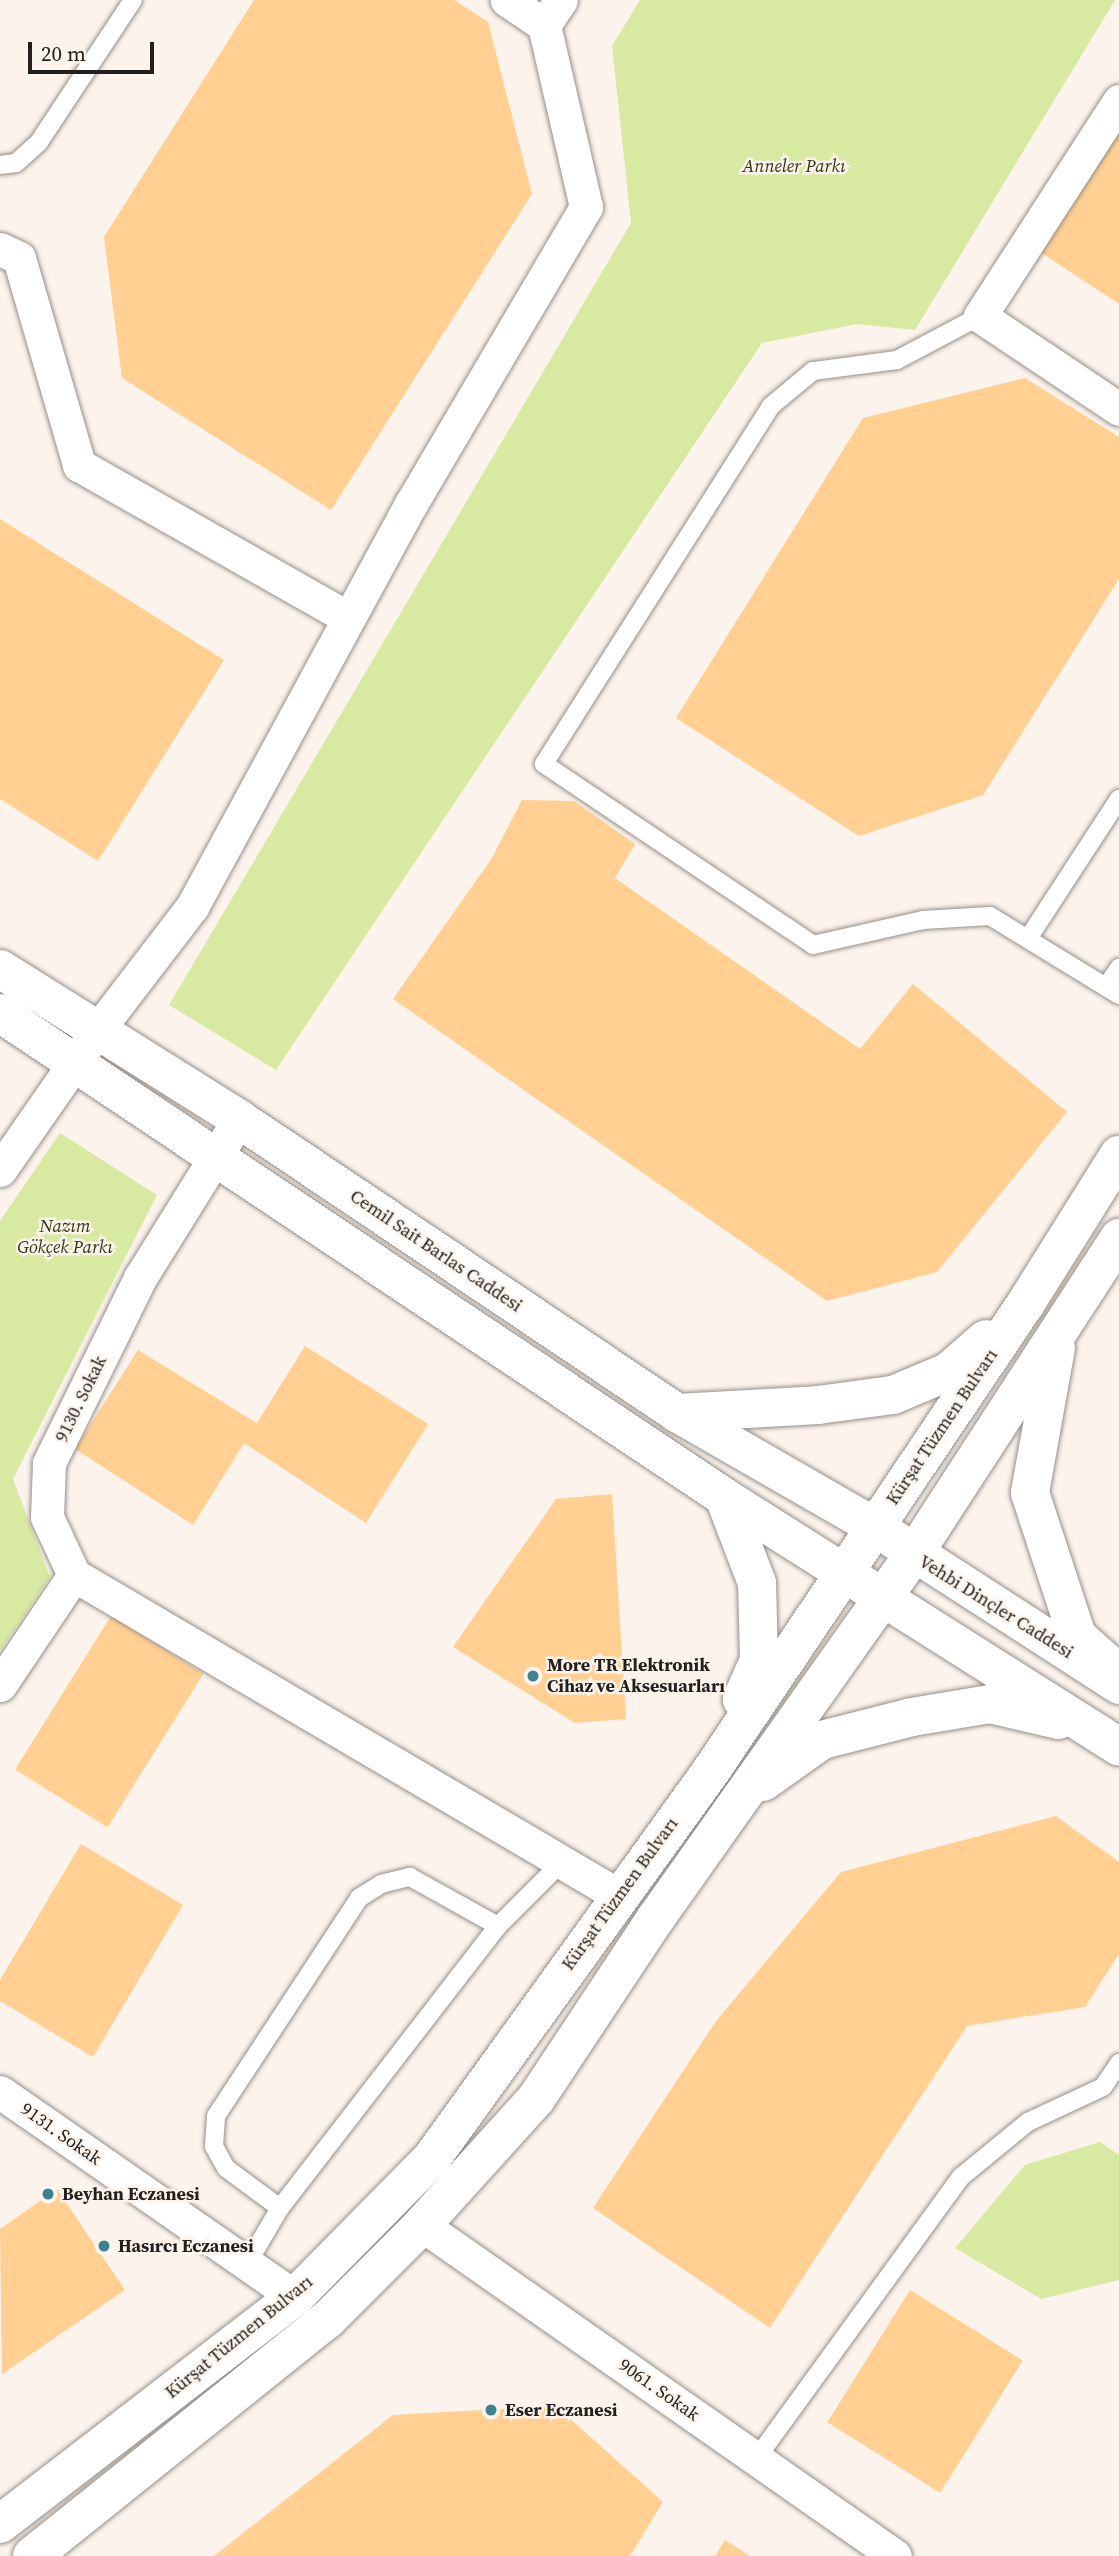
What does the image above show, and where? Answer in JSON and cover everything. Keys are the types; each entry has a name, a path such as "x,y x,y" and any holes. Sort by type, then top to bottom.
{"street":[{"path":"0,1170 86,1047 191,907 348,618 586,208 552,12 507,0"},
{"path":"1119,101 980,316 1119,409"},
{"path":"0,249 19,258 79,465 348,618"},
{"name":"Cemil Sait Barlas Caddesi","path":"0,969 86,1047 216,1155 724,1497 1119,1747"},
{"name":"Cemil Sait Barlas Caddesi","path":"0,1013 86,1047 239,1119 677,1413 875,1527"},
{"name":"9130. Sokak","path":"74,1575 47,1517 49,1463 141,1278 239,1119"},
{"name":"Kürşat Tüzmen Bulvarı","path":"0,2524 295,2297 432,2158 618,1895 713,1768 1027,1303 1119,1155"},
{"path":"32,2556 327,2320 422,2225 536,2099 738,1800 914,1554 1119,1238"},
{"path":"677,1413 818,1405 893,1395 948,1372 1027,1303"},
{"path":"1061,1326 1030,1493 1077,1636 1119,1675"},
{"path":"713,1768 759,1660 757,1583 724,1497"},
{"name":"Vehbi Dinçler Caddesi","path":"875,1527 1119,1685"},
{"path":"0,1685 74,1575 618,1895"},
{"path":"738,1800 822,1740 912,1717 990,1704 1085,1726"},
{"name":"9131. Sokak","path":"0,2092 295,2297"},
{"name":"9061. Sokak","path":"422,2225 895,2556"}],"lane":[{"path":"0,165 16,163 39,142 133,0"},
{"path":"980,316 897,360 813,371 771,406 544,764 813,945 923,920 990,916 1029,937 1113,991 1119,968"},
{"path":"1029,937 1119,799"},
{"path":"247,2264 279,2208 498,1926 562,1862"},
{"path":"279,2208 226,2168 214,2146 216,2116 359,1898 381,1884 410,1877 498,1926"},
{"path":"757,2459 961,2177 1028,2122 1103,2087 1119,2063"},
{"path":"1103,2087 1119,2097"}],"green space":[{"name":"Anneler Parkı","path":"640,0 1115,0 915,330 857,324 762,343 276,1070 169,1005 631,223 612,46"},
{"name":"Nazım Gökçek Parkı","path":"60,1133 157,1195 13,1479 50,1577 0,1651 0,1221"},
{"path":"1100,2142 1119,2155 1119,2280 1041,2299 955,2248 1025,2165"}],"building":[{"path":"254,0 454,0 488,22 532,194 331,510 122,378 104,237"},
{"path":"1119,131 1119,304 1040,252"},
{"path":"1025,378 1119,437 1119,579 983,795 859,836 676,718 863,418"},
{"path":"0,519 224,660 98,861 0,799"},
{"path":"522,800 574,801 635,844 615,878 860,1049 913,984 1067,1112 937,1272 827,1301 393,999 492,858"},
{"path":"305,1346 428,1424 366,1523 244,1443 193,1525 75,1449 138,1350 257,1423"},
{"path":"612,1494 626,1719 575,1723 453,1647 556,1499"},
{"path":"111,1616 203,1674 108,1827 15,1769"},
{"path":"1056,1816 1119,1862 1119,1954 1085,2007 967,2026 770,2328 593,2208 716,2021 841,1872"},
{"path":"81,1844 183,1905 93,2057 0,2001 0,1980"},
{"path":"57,2189 125,2290 2,2374 0,2229"},
{"path":"910,2290 1023,2360 940,2493 827,2422"},
{"path":"556,2406 663,2502 630,2556 214,2556 393,2415"},
{"path":"725,2540 750,2556 715,2556"}],"place":[{"name":"More TR Elektronik Cihaz ve Aksesuarları","path":"533,1676"},
{"name":"Beyhan Eczanesi","path":"48,2194"},
{"name":"Hasırcı Eczanesi","path":"104,2246"},
{"name":"Eser Eczanesi","path":"491,2410"}]}
